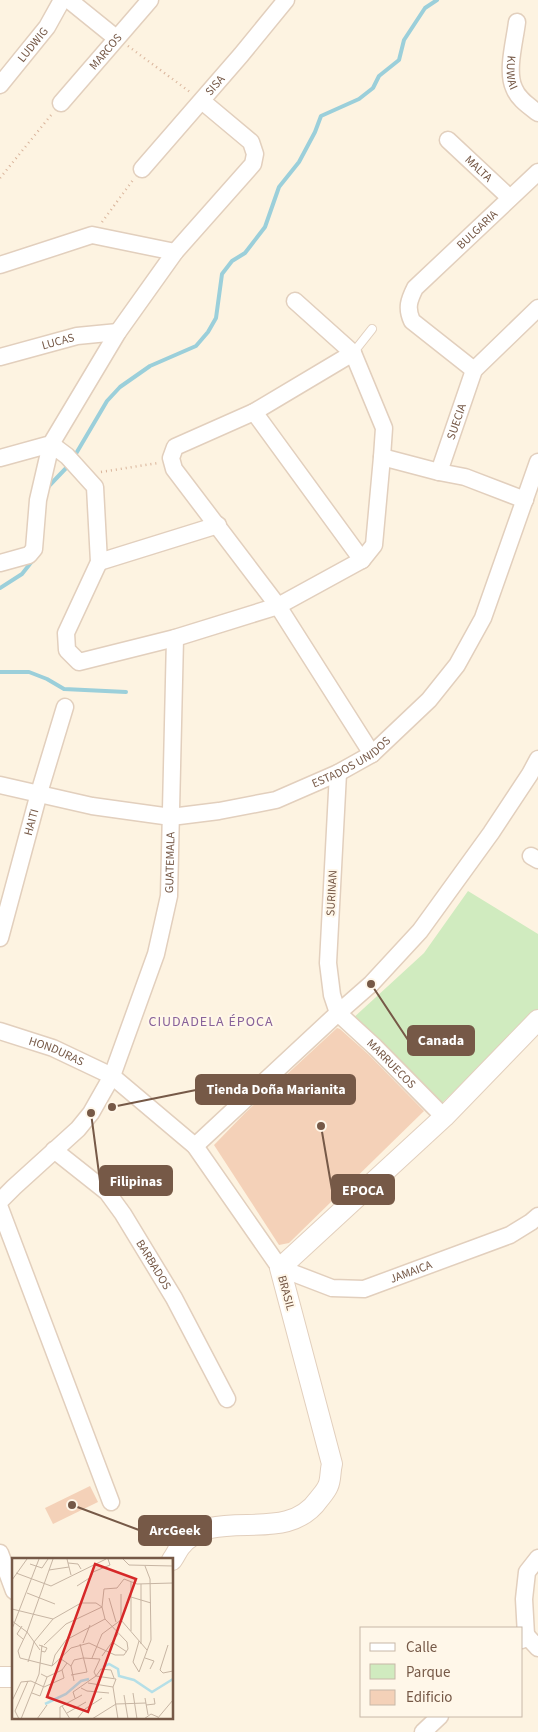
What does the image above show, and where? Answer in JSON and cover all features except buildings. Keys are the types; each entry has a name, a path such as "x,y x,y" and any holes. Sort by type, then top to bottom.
{"street":[{"name":"LUDWIG","path":"0,85 47,27 62,0"},
{"path":"69,0 116,38"},
{"name":"MARCOS","path":"61,103 150,0"},
{"name":"SISA","path":"142,169 202,101 286,0"},
{"name":"KUWAI","path":"517,22 510,76 514,89 538,113"},
{"path":"0,563 29,555 34,549 38,500 51,444 118,332 175,252 253,164 255,154 252,142 202,101"},
{"name":"MALTA","path":"448,140 510,198"},
{"name":"BULGARIA","path":"474,370 412,321 408,312 409,301 415,288 538,172"},
{"path":"0,264 92,235 175,252"},
{"path":"51,444 67,456 90,481 99,562 66,633 67,650 79,662 175,638 278,606 362,560 374,545 384,428 353,353 295,301"},
{"name":"SUECIA","path":"439,472 474,370 538,308"},
{"name":"LUCAS","path":"0,357 77,336 118,332"},
{"path":"353,353 254,412 176,447 171,458 174,469 278,606 372,754"},
{"path":"254,412 362,560"},
{"path":"0,458 51,444"},
{"path":"382,457 465,477 525,500"},
{"name":"ESTADOS UNIDOS","path":"0,785 92,806 171,817 219,811 276,800 338,773 372,754 429,700 457,665 484,618 538,462"},
{"path":"99,562 218,525"},
{"name":"GUATEMALA","path":"0,1201 78,1129 92,1113 112,1076 158,944 169,896 175,638"},
{"name":"HAITI","path":"0,938 4,908 65,707"},
{"path":"195,1146 338,1012 371,984 420,931 530,774 538,759"},
{"name":"SURINAN","path":"338,773 328,963 332,995 338,1012"},
{"name":"MARRUECOS","path":"338,1012 444,1117"},
{"name":"BRASIL","path":"173,1558 180,1546 194,1535 214,1526 283,1523 300,1516 314,1506 328,1486 332,1464 280,1268 444,1117 538,1020"},
{"name":"HONDURAS","path":"0,1031 52,1048 112,1076 195,1146 280,1268"},
{"name":"BARBADOS","path":"54,1150 107,1192 123,1214 174,1298 227,1399"},
{"path":"0,1208 111,1502"},
{"name":"JAMAICA","path":"280,1268 332,1288 364,1289 510,1235 538,1216"},
{"path":"0,1553 12,1586"},
{"path":"538,1558 527,1572 524,1599 524,1638 538,1648"},
{"path":"422,1732 439,1717"}],"lane":[{"path":"353,353 372,329"}],"path":[{"path":"116,38 202,101"},
{"path":"0,178 61,103"},
{"path":"92,235 142,169"},
{"path":"90,481 171,458"}],"green space":[{"path":"468,891 538,934 538,1009 439,1106 351,1020 424,953"}],"waterway":[{"path":"74,457 107,401 120,387 150,366 196,346 208,332 216,318 222,274 232,261 245,253 265,227 279,187 299,162 321,116 359,99 373,88 379,76 399,60 404,40 425,8 437,0"},
{"path":"48,487 69,465"},
{"path":"0,588 22,574 33,560"},
{"path":"0,672 29,672 47,679 64,689 126,692"}],"place":[{"name":"Canada","path":"371,984"},
{"name":"Tienda Doña Marianita","path":"112,1107"},
{"name":"Filipinas","path":"91,1113"},
{"name":"EPOCA","path":"321,1126"},
{"name":"ArcGeek","path":"72,1505"}],"district":[{"name":"CIUDADELA ÉPOCA","path":"211,1022"}]}
